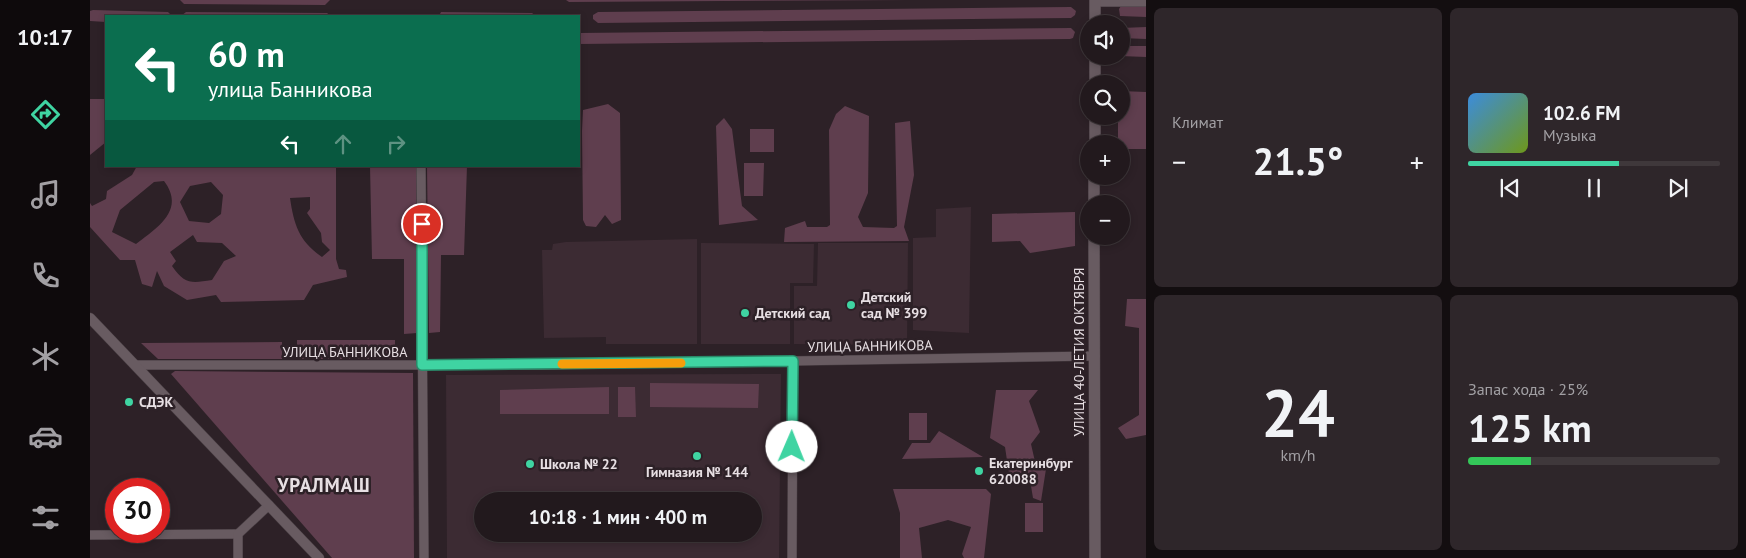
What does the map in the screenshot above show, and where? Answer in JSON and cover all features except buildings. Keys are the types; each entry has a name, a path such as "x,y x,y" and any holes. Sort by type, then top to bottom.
{"main road":[{"path":"1095,1 1095,15"},
{"name":"УЛИЦА 40-ЛЕТИЯ ОКТЯБРЯ","path":"1094,245 1095,558"}],"street":[{"path":"1095,1 1146,2"},
{"path":"421,167 424,558"},
{"path":"90,318 319,558"},
{"name":"УЛИЦА БАННИКОВА","path":"135,365 422,365 1095,356"},
{"path":"792,558 793,361"},
{"path":"90,536 238,534 269,505"},
{"path":"238,534 238,558"}],"shaded area":[{"path":"180,0 330,0 325,5 184,4"},
{"path":"566,0 910,0 569,2"},
{"path":"1121,6 1146,6 1146,17 1120,15 1119,9"},
{"path":"1071,7 1076,11 1075,15 1071,18 598,23 593,19 593,15 598,12"},
{"path":"90,11 168,12 171,15 105,15 105,22 90,21"},
{"path":"186,12 327,13 330,15 182,15"},
{"path":"441,12 532,13 535,15 440,15"},
{"path":"1146,27 1146,39 1130,38 1130,28"},
{"path":"1071,28 1075,32 1073,38 1070,39 580,44 580,33"},
{"path":"1130,46 1146,46 1146,57 1130,56"},
{"path":"1130,91 1146,92 1146,149 1130,149 1130,135 1118,135 1118,125 1130,125"},
{"path":"90,99 105,99 105,143 90,155"},
{"path":"608,104 620,113 621,220 612,224 605,215 596,227 586,226 583,220 583,110"},
{"path":"845,106 869,116 868,193 858,217 863,227 894,228 897,226 895,123 910,121 914,175 904,227 909,241 784,242 785,228 805,221 807,227 827,227 830,225 829,130 836,114"},
{"path":"724,118 732,129 742,206 758,220 719,225 716,126"},
{"path":"750,129 774,129 774,152 750,152"},
{"path":"744,163 764,163 763,196 744,196"},
{"path":"136,167 336,167 336,259 339,269 346,270 347,277 313,285 304,300 221,302 216,295 187,300 164,286 157,271 152,287 142,284 135,260 120,260 90,227 90,203 92,206 106,199 107,191 132,175","holes":["164,181 170,191 172,201 170,209 160,225 136,244 112,232 120,210 154,182","211,182 223,195 221,214 209,223 189,221 180,202 190,186","310,197 310,209 307,213 321,233 322,242 330,250 322,257 303,238 293,216 290,198","193,235 197,242 222,243 236,256 224,261 212,280 199,282 185,280 172,266 176,261 170,252"]},
{"path":"370,167 416,167 417,333 404,334 404,259 372,259"},
{"path":"427,167 467,167 464,255 441,255 440,332 429,333"},
{"path":"971,207 969,333 913,330 913,238 936,237 936,209"},
{"path":"1075,212 1075,246 1030,253 1020,241 992,242 992,214"},
{"path":"697,239 697,344 606,344 606,337 544,338 542,250 552,250 553,244 566,242"},
{"name":"Детский сад","path":"701,243 814,244 813,283 790,283 790,344 701,344"},
{"name":"Детский сад № 399","path":"818,243 908,243 907,345 794,344 794,286 817,286"},
{"path":"1127,299 1146,299 1146,435 1126,439 1118,428 1139,415 1139,328 1125,326"},
{"path":"297,340 395,340 395,359 297,359"},
{"path":"282,342 282,359 158,359 141,343"},
{"path":"175,371 413,373 414,558 332,558 171,374"},
{"path":"781,374 779,558 447,558 446,375"},
{"path":"650,383 759,384 758,408 650,407"},
{"path":"609,387 609,414 500,414 500,390"},
{"path":"618,387 635,387 636,417 618,417"},
{"path":"996,390 1038,390 1029,401 1040,432 1031,444 1036,466 1046,469 1041,501 1033,498 1029,474 1009,474 1005,447 990,438"},
{"path":"909,413 927,413 927,440 909,440"},
{"path":"939,431 983,457 902,459 912,443 930,443"},
{"path":"893,489 986,489 991,494 984,558 964,558 962,554 971,527 948,520 919,528 922,558 900,558 900,513"},
{"path":"1025,503 1043,503 1043,532 1025,532"}],"slow traffic":[{"path":"562,364 681,363"}],"place":[{"name":"Детский сад № 399","path":"851,305"},
{"name":"Детский сад","path":"745,313"},
{"name":"СДЭК","path":"129,402"},
{"name":"Гимназия № 144","path":"697,456"},
{"name":"Школа № 22","path":"530,464"},
{"name":"Екатеринбург 620088","path":"979,471"}],"district":[{"name":"УРАЛМАШ","path":"324,485"}],"route":[{"path":"422,224 422,365 793,361 792,447"}]}
